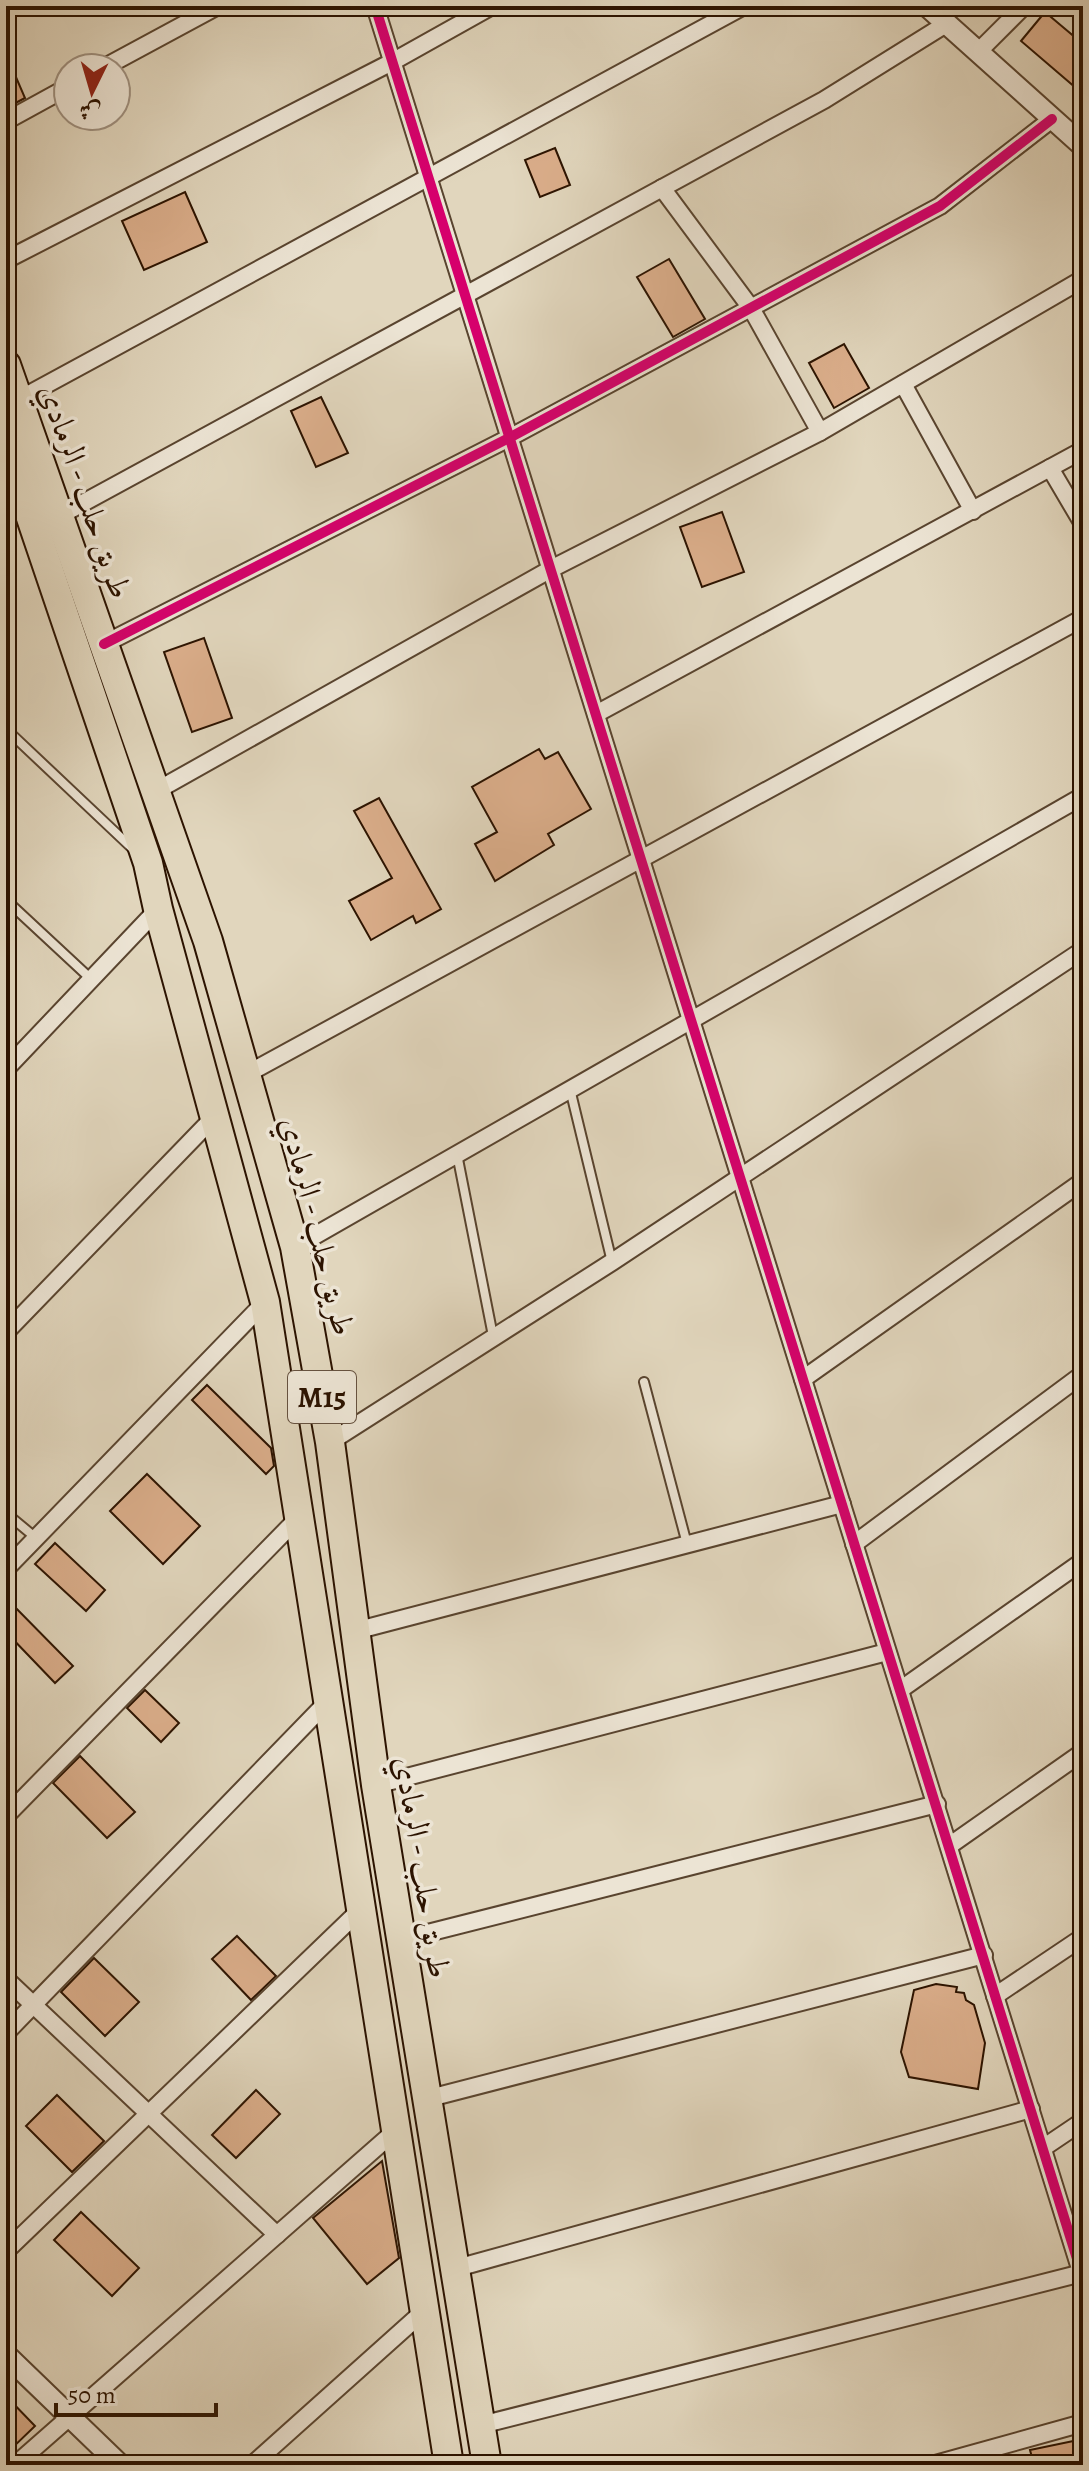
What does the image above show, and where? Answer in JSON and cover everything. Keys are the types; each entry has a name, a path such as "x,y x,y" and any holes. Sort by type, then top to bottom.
{"highway":[{"name":"طريق حلب - الرمادي","path":"6,365 208,941 295,1247 330,1442 376,1785 487,2465"},
{"name":"طريق حلب - الرمادي","path":"6,444 148,863 265,1302 449,2465"}],"street":[{"path":"132,52 218,6"},
{"path":"375,6 1082,2276 481,2425"},
{"path":"6,260 392,62 492,6"},
{"path":"18,400 744,6"},
{"path":"927,6 1083,146"},
{"path":"978,52 1024,6"},
{"path":"59,516 824,100 946,24"},
{"path":"6,121 52,96"},
{"path":"104,644 509,438 940,206 1052,119"},
{"path":"662,188 751,308 820,432"},
{"path":"156,791 551,569 820,432 1083,279"},
{"path":"903,384 973,511"},
{"path":"596,714 1083,450"},
{"path":"1050,468 1083,524"},
{"path":"245,1075 639,857 1083,619"},
{"path":"295,1247 690,1018 1083,796"},
{"path":"6,1069 158,909"},
{"path":"330,1442 612,1262 1083,950"},
{"path":"6,1332 216,1115"},
{"path":"803,1379 1083,1181"},
{"path":"6,1569 265,1302"},
{"path":"854,1544 1083,1374"},
{"path":"355,1631 842,1504"},
{"path":"6,1816 301,1515"},
{"path":"900,1690 1083,1561"},
{"path":"376,1785 887,1652"},
{"path":"6,2033 330,1699"},
{"path":"949,1846 1083,1752"},
{"path":"400,1940 937,1804"},
{"path":"6,2251 359,1911"},
{"path":"995,1996 1083,1937"},
{"path":"426,2099 984,1955"},
{"path":"6,1979 277,2235"},
{"path":"457,2268 1031,2109"},
{"path":"1043,2148 1083,2121"},
{"path":"15,2465 394,2132"},
{"path":"252,2465 424,2311"},
{"path":"6,2355 120,2465"},
{"path":"932,2465 1083,2423"}],"lane":[{"path":"6,729 148,863"},
{"path":"6,900 91,979"},
{"path":"570,1089 612,1262"},
{"path":"457,1154 494,1337"},
{"path":"644,1382 687,1544"},
{"path":"6,1513 36,1538"}],"building":[{"path":"1045,12 1083,44 1083,94 1021,41"},
{"path":"6,54 25,98 6,108"},
{"path":"555,148 570,185 540,197 525,160"},
{"path":"185,192 207,242 144,270 122,221"},
{"path":"669,259 705,319 673,337 637,277"},
{"path":"844,344 869,388 834,408 809,363"},
{"path":"321,397 348,453 316,467 291,411"},
{"path":"722,512 744,572 702,587 680,527"},
{"path":"204,638 232,718 192,732 164,652"},
{"path":"539,749 545,759 558,752 591,809 548,834 554,845 495,881 475,844 497,832 472,787"},
{"path":"379,798 441,909 416,923 413,916 371,940 349,901 392,878 354,811"},
{"path":"207,1385 271,1448 274,1466 266,1474 192,1400"},
{"path":"147,1474 200,1526 163,1564 110,1511"},
{"path":"55,1543 105,1590 86,1611 35,1564"},
{"path":"6,1598 73,1666 55,1683 6,1632"},
{"path":"145,1690 179,1723 161,1742 127,1708"},
{"path":"80,1756 135,1812 107,1838 53,1783"},
{"path":"237,1936 276,1976 251,2000 212,1959"},
{"path":"94,1958 139,2002 105,2036 61,1992"},
{"path":"936,1984 957,1987 956,1992 964,1993 966,2000 974,2005 985,2043 978,2089 909,2077 901,2052 914,1990"},
{"path":"256,2090 280,2114 236,2158 212,2135"},
{"path":"57,2095 104,2141 72,2172 26,2126"},
{"path":"382,2161 399,2258 367,2284 313,2218"},
{"path":"81,2212 139,2268 112,2296 54,2240"},
{"path":"6,2396 35,2426 6,2454"},
{"path":"1083,2439 1083,2465 1034,2465 1030,2450"}],"cycle path":[{"path":"375,6 1083,2278"},
{"path":"104,644 509,438 940,206 1052,119"}]}
